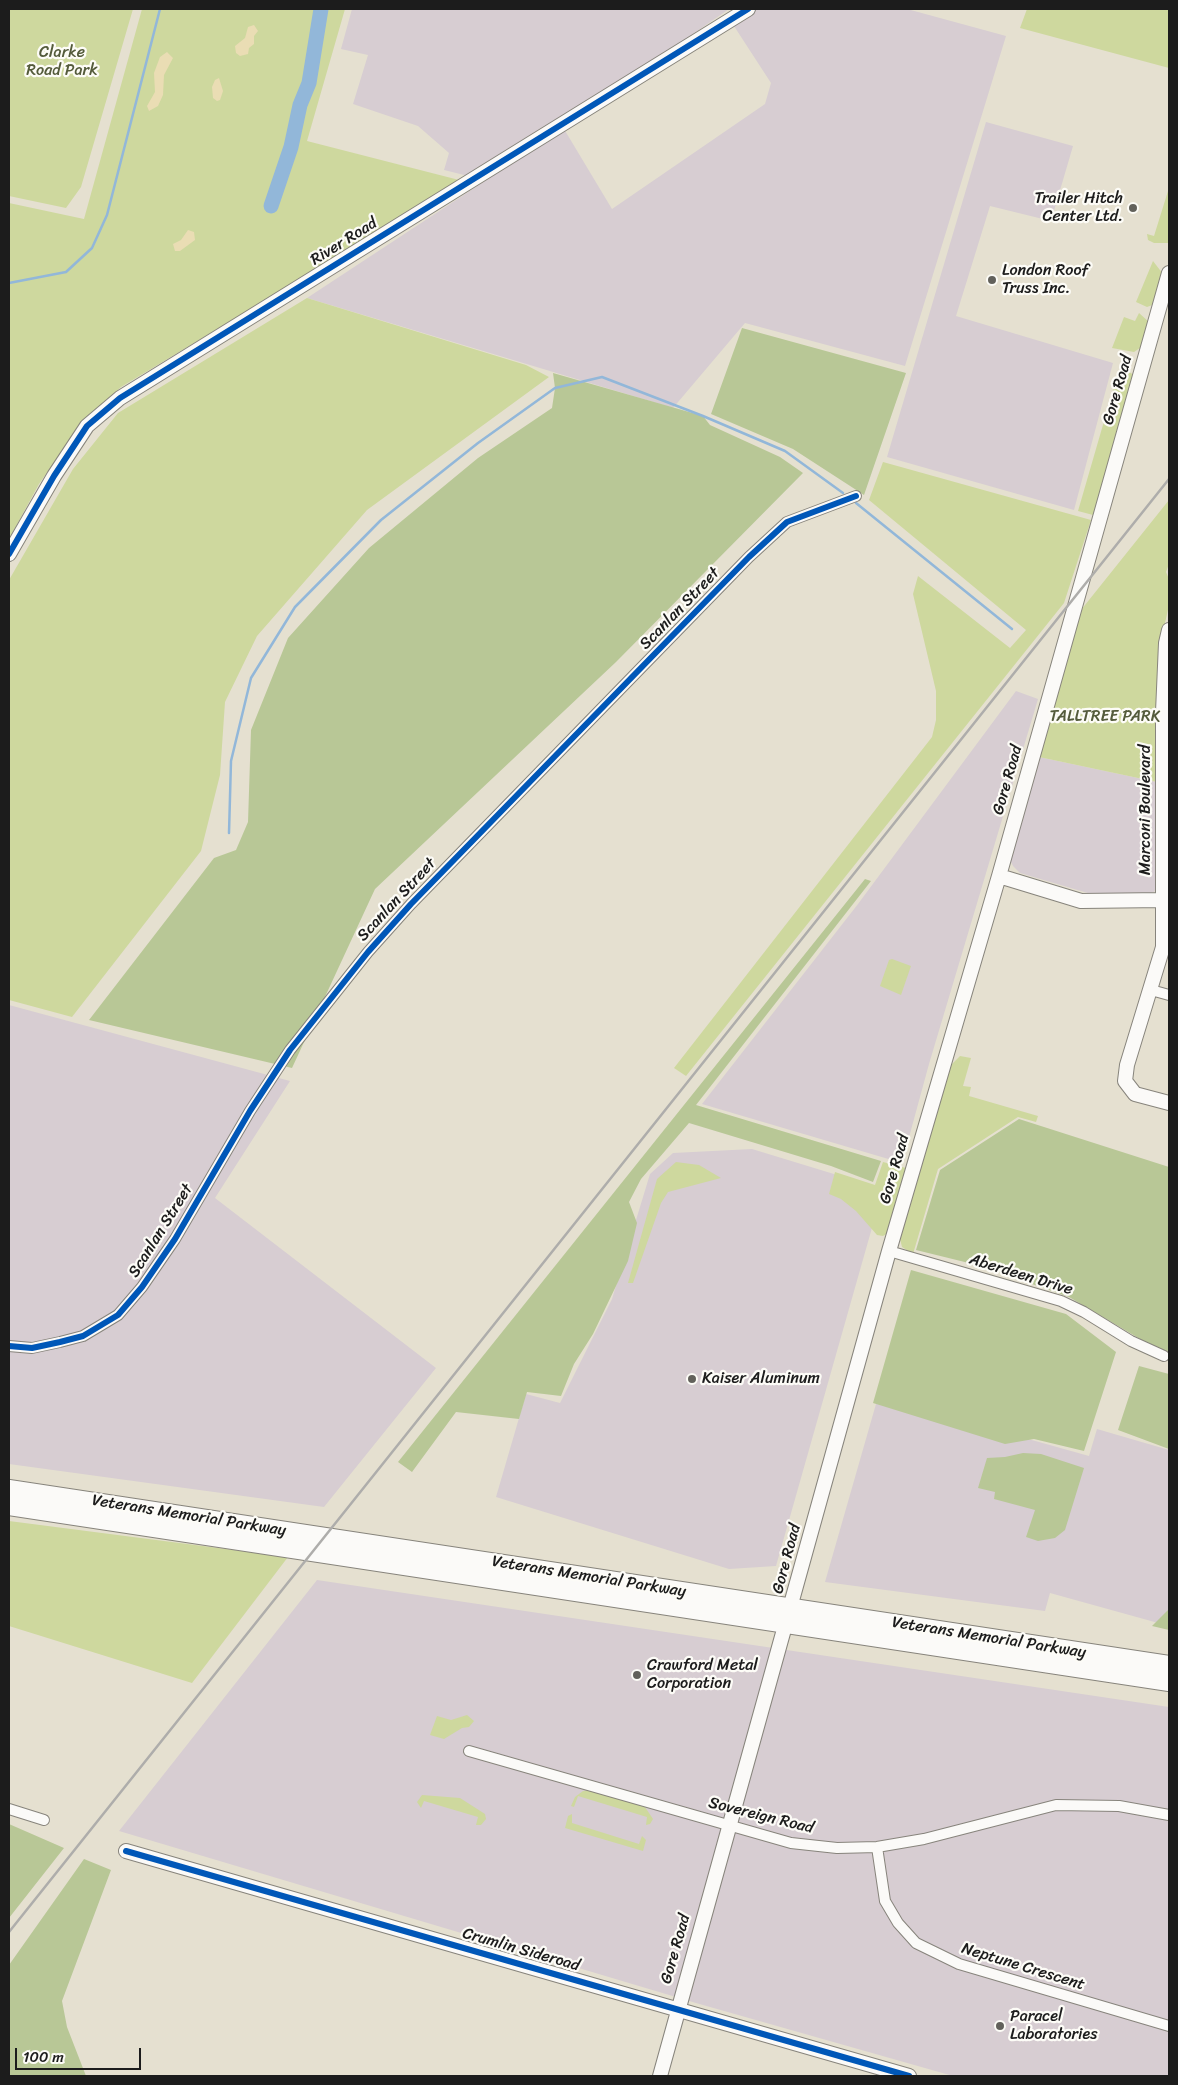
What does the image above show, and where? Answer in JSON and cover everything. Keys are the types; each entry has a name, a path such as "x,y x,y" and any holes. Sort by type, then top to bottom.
{"highway":[{"name":"Veterans Memorial Parkway","path":"9,1489 789,1616 1169,1682"},
{"name":"Veterans Memorial Parkway","path":"9,1506 789,1616 1169,1665"}],"street":[{"name":"River Road","path":"9,554 54,476 87,426 120,398 748,9"},
{"name":"Gore Road","path":"660,2076 889,1252 999,876 1169,273"},
{"name":"Scanlan Street","path":"9,1346 32,1348 84,1336 118,1315 142,1287 174,1239 250,1111 290,1050 374,945 749,557 787,522 856,496"},
{"name":"Marconi Boulevard","path":"1169,630 1166,642 1163,712 1163,948 1127,1065 1125,1081 1135,1094 1169,1103"},
{"path":"999,876 1081,901 1163,900"},
{"path":"1151,990 1169,995"},
{"name":"Aberdeen Drive","path":"889,1252 1062,1301 1084,1312 1131,1342 1164,1356"},
{"name":"Sovereign Road","path":"469,1751 790,1843 837,1848 877,1847 924,1839 1056,1805 1119,1806 1169,1815"},
{"path":"9,1808 44,1820"},
{"name":"Neptune Crescent","path":"877,1847 885,1901 898,1923 916,1943 959,1964 1169,2026"},
{"name":"Crumlin Sideroad","path":"126,1851 909,2076"}],"shaded area":[{"path":"352,9 729,9 631,77 468,176 444,170 449,153 418,126 353,104 368,55 341,49"},
{"path":"755,9 907,9 1006,36 905,366 745,323 673,408 307,298 564,129 612,209 765,104 771,83 732,23"},
{"path":"986,122 1073,146 1051,221 990,206 956,316 1113,363 1074,510 887,457"},
{"path":"1016,691 1038,699 929,1064 902,1163 702,1104 858,904"},
{"path":"1039,757 1157,782 1159,882 1154,892 1143,895 1091,894 1020,873 1013,866 1010,860"},
{"path":"9,1005 290,1081 215,1198 436,1368 324,1507 9,1464"},
{"path":"752,1149 883,1189 776,1566 729,1569 496,1497 526,1394 560,1403 612,1299 650,1174 673,1153"},
{"path":"878,1397 1089,1456 1097,1429 1169,1450 1169,1626 1050,1593 1045,1611 825,1582"},
{"path":"317,1580 1169,1707 1169,2076 953,2076 696,2003 119,1831"}],"green space":[{"name":"Clarke Road Park","path":"9,9 133,9 81,187 66,208 9,196"},
{"path":"142,9 345,9 307,141 463,181 121,387 80,425 39,484 9,539 9,203 84,219"},
{"path":"1027,9 1169,9 1169,68 1020,28"},
{"path":"1168,191 1169,243 1154,243 1148,240 1147,234 1154,236"},
{"path":"1153,261 1163,274 1155,304 1147,307 1136,302"},
{"path":"307,298 526,365 549,377 367,510 257,636 225,702 220,775 201,851 72,1017 9,1000 9,580 73,469 118,413"},
{"path":"1139,313 1149,322 1143,346 1134,352 1112,348 1124,317 1135,321"},
{"path":"742,328 906,373 864,495 793,449 711,414"},
{"path":"1124,369 1134,375 1093,515 1078,511 1118,373"},
{"path":"553,373 703,416 710,425 780,457 803,473 616,662 375,889 292,1068 89,1020 214,858 236,850 248,822 251,730 288,638 369,548 478,458 552,408 555,388"},
{"path":"883,462 1091,520 1064,603 686,1076 674,1068 932,737 936,720 936,691 913,594 918,576 1010,648 1026,630 869,500"},
{"name":"TALLTREE PARK","path":"1169,500 1169,564 1166,572 1169,579 1169,605 1159,650 1157,677 1157,782 1039,757 1077,615"},
{"path":"865,879 871,881 696,1105 881,1161 873,1182 831,1166 689,1123 641,1179 629,1202 637,1223 628,1261 593,1334 574,1364 561,1396 527,1392 519,1419 456,1412 412,1472 398,1462"},
{"path":"892,959 911,966 901,995 880,986 889,960"},
{"path":"960,1056 971,1058 963,1086 971,1087 969,1096 1038,1116 1036,1122 1018,1117 938,1169 913,1254 902,1247 900,1239 950,1066"},
{"path":"1019,1119 1169,1167 1169,1352 1152,1346 1069,1297 981,1266 916,1250 940,1170"},
{"path":"676,1162 699,1165 721,1178 668,1192 661,1203 633,1283 628,1283 657,1179"},
{"path":"883,1162 906,1168 888,1233 883,1236 877,1235 856,1211 841,1199 829,1194 835,1172 875,1185"},
{"path":"911,1270 1066,1314 1116,1352 1084,1451 1034,1439 1005,1444 873,1403"},
{"path":"1139,1366 1169,1374 1169,1449 1118,1430"},
{"path":"1023,1453 1041,1454 1084,1468 1065,1530 1055,1538 1038,1541 1026,1537 1035,1510 994,1499 995,1492 978,1488 987,1458"},
{"path":"9,1521 288,1557 192,1683 9,1626"},
{"path":"1169,1609 1169,1630 1152,1626"},
{"path":"467,1715 474,1721 469,1727 462,1728 444,1739 430,1735 437,1716 451,1720"},
{"path":"590,1790 645,1807 653,1819 650,1824 646,1825 647,1817 578,1796 574,1807 571,1806 575,1797 583,1791"},
{"path":"422,1795 460,1798 485,1814 486,1819 481,1825 476,1825 478,1817 424,1801 421,1808 417,1802"},
{"path":"572,1814 572,1823 639,1844 642,1836 646,1840 643,1851 565,1828 568,1816"},
{"path":"9,1824 64,1848 9,1918"},
{"path":"84,1859 111,1870 62,2001 67,2027 86,2076 9,2076 9,1965"}],"sand":[{"path":"254,25 258,31 254,36 254,44 249,48 248,54 240,56 236,53 235,46 245,38 248,27"},
{"path":"167,52 173,58 164,75 163,95 158,106 149,111 147,106 155,92 154,73 160,57"},
{"path":"219,78 223,91 220,100 217,101 213,98 212,87 215,80"},
{"path":"188,230 194,232 195,240 180,251 175,251 173,244 181,240"}],"waterway":[{"path":"9,283 66,272 92,248 107,215 160,9"},
{"path":"271,206 291,147 300,105 309,83 321,9"},
{"path":"229,833 231,761 251,678 295,607 381,520 478,443 555,388 602,377 703,416 785,451 843,493"},
{"path":"856,503 1012,629"}],"railway":[{"path":"9,1932 1169,479"}],"cycle path":[{"path":"9,554 54,476 87,426 120,398 748,9"},
{"path":"9,1346 32,1348 83,1336 118,1315 142,1287 175,1239 250,1111 290,1050 368,952 411,904 749,557 787,522 856,496"},
{"path":"126,1851 909,2076"}],"place":[{"name":"Trailer Hitch Center Ltd.","path":"1133,208"},
{"name":"London Roof Truss Inc.","path":"992,280"},
{"name":"Kaiser Aluminum","path":"692,1379"},
{"name":"Crawford Metal Corporation","path":"637,1675"},
{"name":"Paracel Laboratories","path":"1000,2026"}]}
